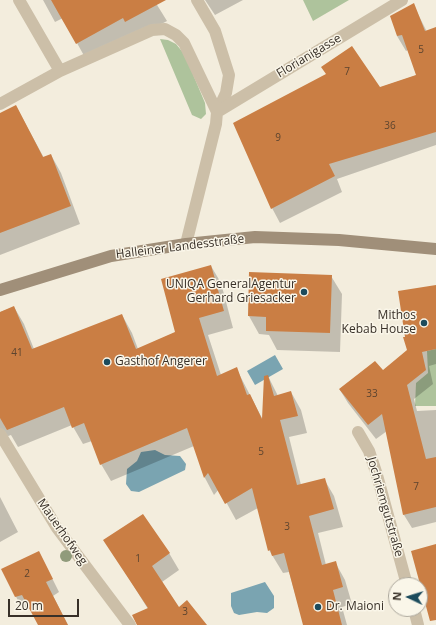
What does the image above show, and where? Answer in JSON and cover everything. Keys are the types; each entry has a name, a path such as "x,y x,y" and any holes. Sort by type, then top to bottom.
{"main road":[{"name":"Halleiner Landesstraße","path":"0,290 105,257 186,244 263,238 339,240 436,249"}],"street":[{"path":"19,0 60,71"},
{"path":"186,244 216,124 217,112 226,93 229,75 215,31 197,0"},
{"name":"Florianigasse","path":"217,112 402,0"},
{"path":"0,104 60,71 152,30 165,29 176,35 184,43 217,112"},
{"name":"Jochriemgutstraße","path":"358,432 369,451 375,469 405,577"},
{"name":"Mauerhofweg","path":"0,434 57,528 130,625"}],"green space":[{"path":"303,0 349,0 313,21"},
{"path":"160,39 168,40 176,44 185,55 205,103 206,114 201,119 192,115"},
{"path":"436,349 436,406 415,406 416,383 428,373 427,351"}],"water":[{"path":"275,355 283,369 255,385 247,371"},
{"path":"155,450 165,455 180,456 186,464 185,470 139,492 131,491 126,484 127,469 137,461 141,452"},
{"path":"265,582 274,596 274,608 267,613 257,612 239,615 234,613 231,606 231,593"}],"building":[{"path":"51,0 166,0 125,22 123,18 76,44"},
{"path":"414,3 425,31 436,27 436,132 329,164 335,176 271,209 233,123 326,74 321,67 352,46 380,87 416,75 402,35 397,36 390,16"},
{"path":"16,105 43,157 51,154 71,206 0,233 0,113"},
{"path":"211,265 224,311 199,318 217,376 237,367 247,395 250,394 262,419 264,376 268,375 274,396 291,391 298,416 280,420 297,485 325,478 334,509 309,516 322,565 336,561 343,587 333,590 342,625 303,625 284,553 272,556 270,550 268,551 252,488 225,504 208,473 204,478 187,428 100,465 84,423 72,428 64,407 7,430 0,418 0,312 14,306 32,349 122,314 136,349 175,332 161,279"},
{"path":"249,272 332,275 330,333 266,331 266,317 248,316"},
{"path":"436,285 436,349 422,352 426,370 407,385 426,459 436,457 436,507 403,515 382,414 368,425 339,389 375,361 383,370 407,350 403,337 405,337 398,291"},
{"path":"143,514 170,553 152,566 179,607 187,600 207,625 137,625 132,615 148,608 103,540"},
{"path":"436,544 436,620 430,621 428,614 428,577 418,577 411,551"},
{"path":"39,551 53,579 46,582 68,625 38,625 22,595 15,597 1,569"}],"place":[{"name":"UNIQA GeneralAgentur Gerhard Griesacker","path":"304,292"},
{"name":"Mithos Kebab House","path":"424,323"},
{"name":"Gasthof Angerer","path":"107,362"},
{"name":"Dr. Maioni","path":"318,607"}]}
